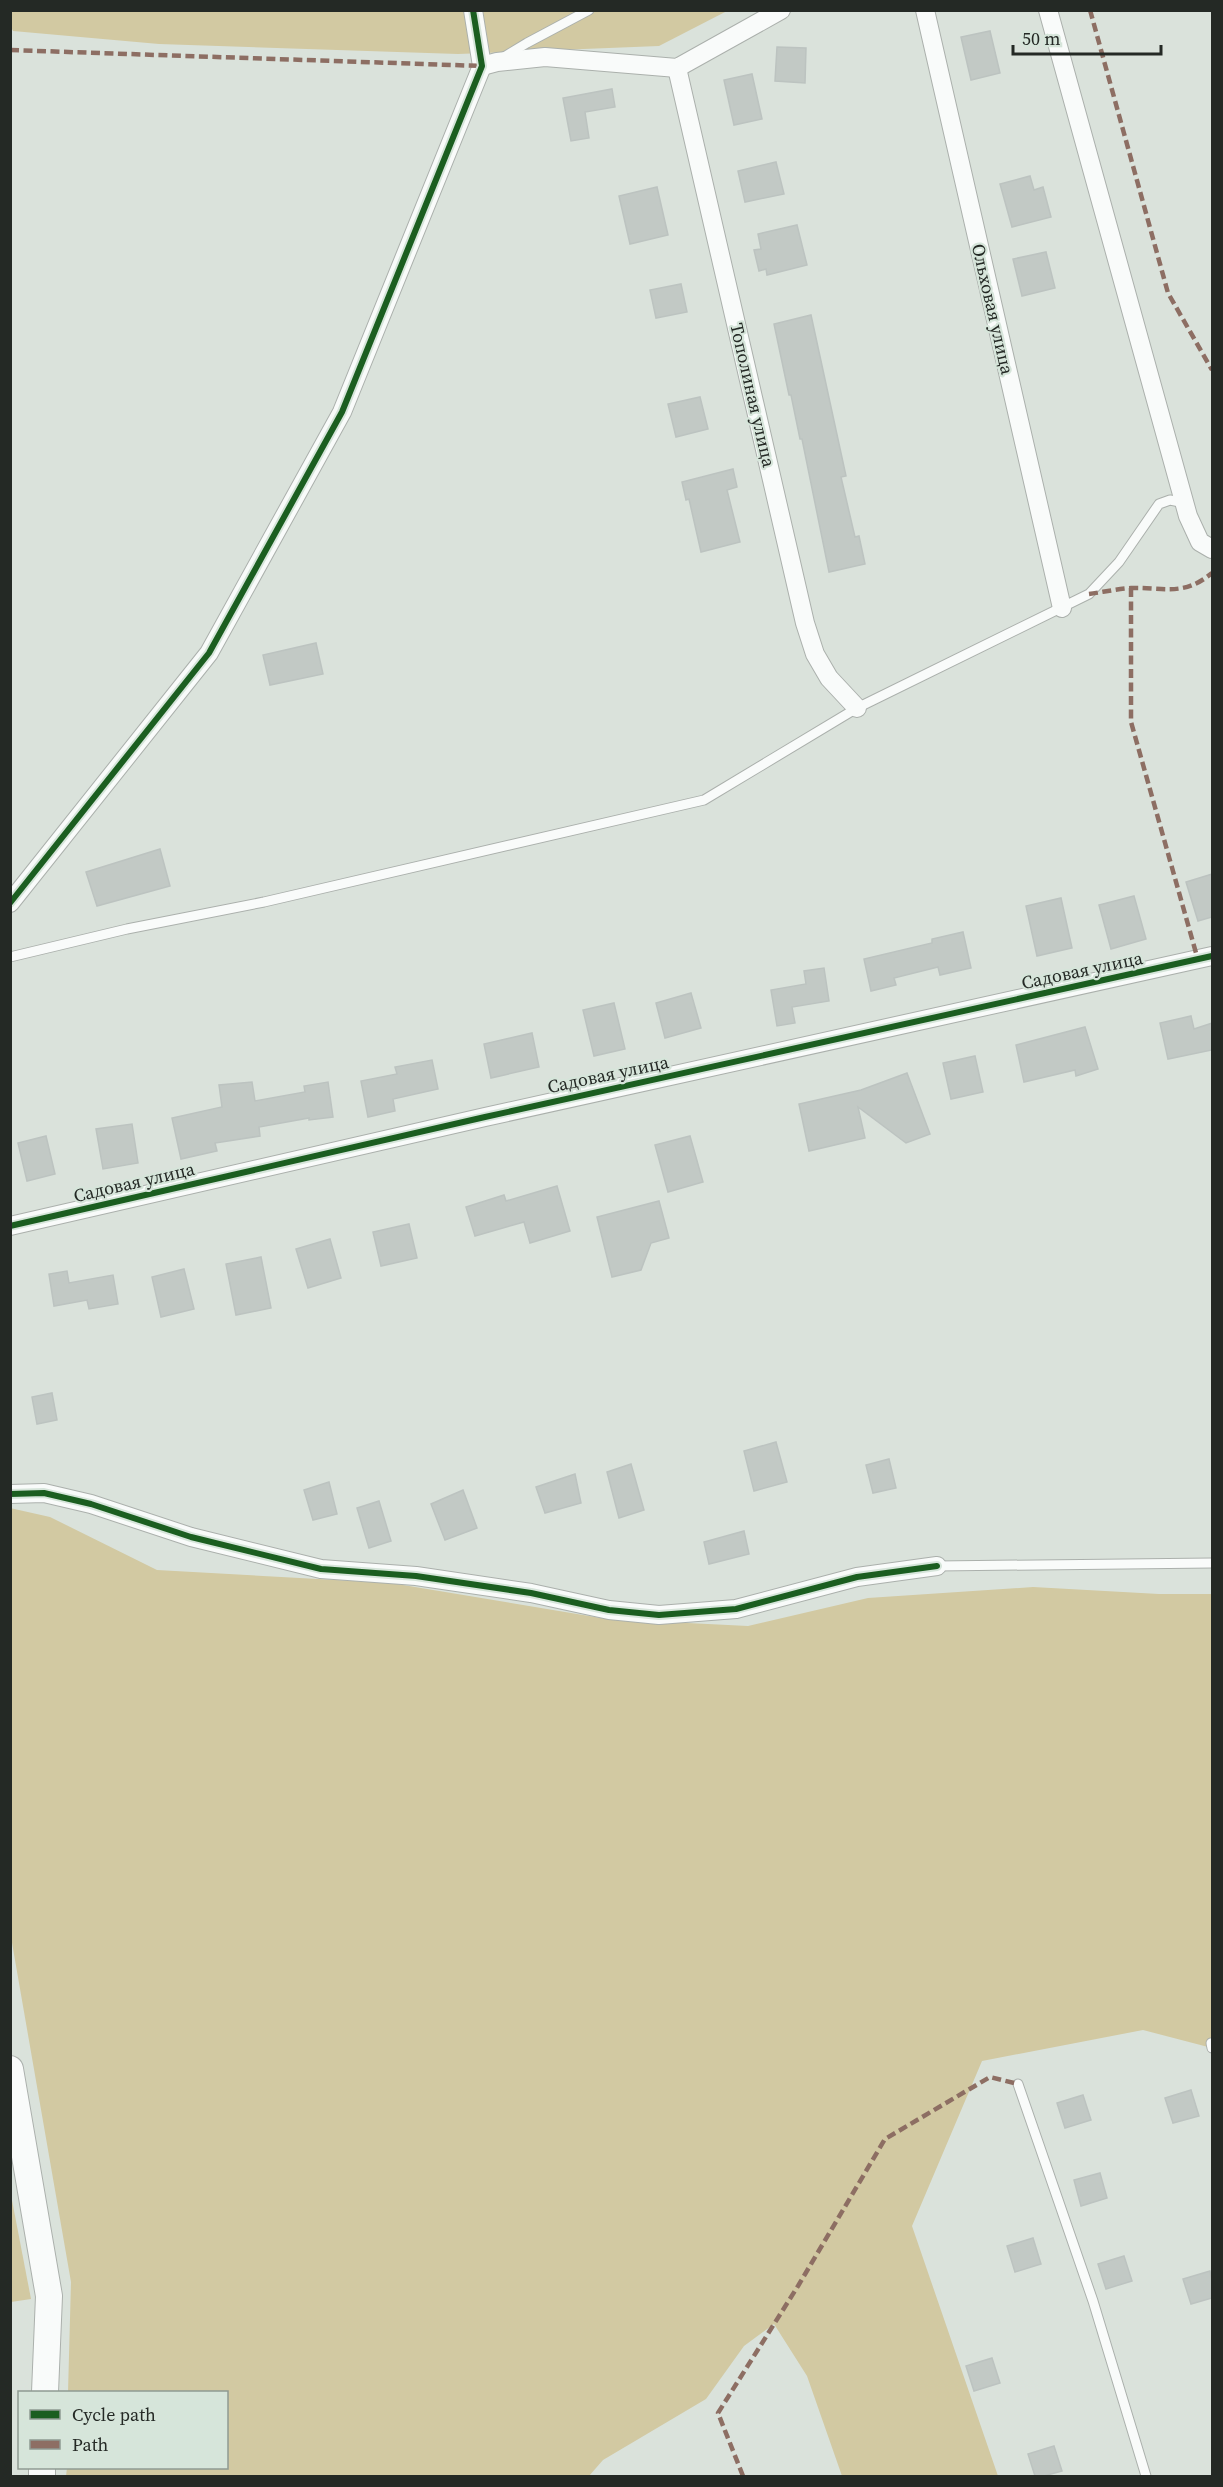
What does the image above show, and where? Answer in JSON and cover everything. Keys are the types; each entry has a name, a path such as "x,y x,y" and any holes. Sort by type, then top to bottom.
{"street":[{"path":"10,903 208,653 342,412 490,64 473,10"},
{"path":"490,64 545,57 678,68 781,10"},
{"name":"Ольховая улица","path":"925,10 1062,608"},
{"path":"1048,10 1185,503 1200,542 1212,549"},
{"name":"Тополиная улица","path":"678,68 805,622 814,654 829,678 857,708"},
{"name":"Садовая улица","path":"10,1226 485,1116 1212,956"},
{"path":"10,1494 44,1493 91,1503 191,1537 321,1569 416,1576 531,1593 609,1610 659,1615 736,1609 857,1577 937,1566"},
{"path":"10,2068 49,2296 45,2391"}],"lane":[{"path":"490,64 589,10"},
{"path":"10,957 127,929 264,902 704,800 857,708 1089,594 1111,570 1159,504 1170,500 1185,503"},
{"path":"937,1566 1212,1563"},
{"path":"1018,2084 1093,2301 1146,2476"}],"shaded area":[{"path":"10,11 727,11 659,46 458,54 159,44 13,31"},
{"path":"10,1508 50,1517 157,1570 391,1583 607,1619 748,1626 868,1598 1033,1587 1159,1594 1212,1594 1212,2048 1143,2030 982,2061 912,2226 998,2476 842,2476 807,2376 774,2324 744,2346 706,2399 603,2460 589,2476 66,2476 67,2469 228,2469 228,2391 68,2391 71,2282 11,1937"},
{"path":"11,2195 31,2299 10,2302"}],"building":[{"path":"990,31 1000,73 971,80 961,37"},
{"path":"777,47 806,48 805,83 775,81"},
{"path":"752,74 762,119 734,125 724,80"},
{"path":"612,89 615,107 585,112 589,138 571,141 563,98"},
{"path":"776,162 784,194 745,202 738,171"},
{"path":"1030,176 1034,190 1043,187 1051,217 1012,227 1000,184"},
{"path":"657,187 668,235 630,244 619,196"},
{"path":"797,225 807,265 767,275 766,269 759,271 754,250 761,249 758,234"},
{"path":"1046,252 1055,288 1022,296 1013,259"},
{"path":"681,284 687,312 656,318 650,290"},
{"path":"811,315 846,476 841,477 855,537 859,536 865,564 829,572 802,439 800,439 791,395 789,395 774,324"},
{"path":"700,397 708,429 676,437 668,404"},
{"path":"733,469 737,487 727,490 740,542 701,552 689,499 686,500 682,482"},
{"path":"316,643 323,674 270,685 263,655"},
{"path":"160,849 170,886 97,906 86,872"},
{"path":"1212,874 1212,917 1198,921 1186,882"},
{"path":"1134,896 1146,939 1111,949 1099,905"},
{"path":"1061,898 1072,948 1037,956 1026,906"},
{"path":"963,932 971,968 940,975 938,967 894,978 896,985 871,991 864,959 932,943 932,939"},
{"path":"824,968 829,1001 792,1007 795,1023 777,1026 771,990 806,984 804,971"},
{"path":"691,993 701,1028 665,1038 656,1003"},
{"path":"614,1003 625,1049 594,1056 583,1010"},
{"path":"1191,1016 1194,1029 1212,1023 1212,1050 1168,1059 1160,1023"},
{"path":"1085,1027 1098,1069 1076,1076 1075,1070 1024,1082 1016,1045"},
{"path":"532,1033 539,1067 491,1078 484,1044"},
{"path":"975,1056 983,1092 951,1099 943,1063"},
{"path":"432,1060 438,1089 393,1099 395,1111 368,1117 361,1081 397,1074 395,1067"},
{"path":"907,1073 930,1134 906,1143 858,1107 865,1138 809,1151 799,1104 861,1090"},
{"path":"252,1082 255,1101 305,1092 304,1086 328,1082 333,1117 309,1120 309,1118 259,1127 260,1136 215,1143 217,1151 181,1159 172,1118 222,1107 219,1085"},
{"path":"132,1124 138,1163 103,1169 96,1129"},
{"path":"46,1136 55,1174 27,1181 18,1143"},
{"path":"690,1136 703,1182 668,1192 655,1145"},
{"path":"557,1186 570,1231 530,1243 524,1222 475,1236 466,1207 504,1195 506,1201"},
{"path":"659,1201 669,1238 651,1243 641,1270 612,1277 597,1217"},
{"path":"409,1224 417,1258 381,1266 373,1232"},
{"path":"330,1239 341,1278 308,1288 296,1249"},
{"path":"261,1257 271,1308 236,1315 226,1264"},
{"path":"184,1269 194,1309 161,1317 152,1277"},
{"path":"67,1271 69,1283 113,1275 118,1304 89,1309 87,1300 54,1306 49,1274"},
{"path":"52,1393 57,1420 37,1424 32,1397"},
{"path":"776,1442 787,1482 754,1491 744,1451"},
{"path":"889,1459 896,1488 873,1493 866,1465"},
{"path":"631,1464 644,1510 619,1518 607,1472"},
{"path":"575,1474 581,1503 545,1513 536,1487"},
{"path":"329,1482 337,1514 313,1520 304,1490"},
{"path":"463,1490 477,1528 445,1540 431,1504"},
{"path":"379,1501 391,1541 369,1548 357,1508"},
{"path":"744,1531 749,1554 709,1564 704,1542"},
{"path":"1191,2090 1199,2116 1173,2123 1165,2098"},
{"path":"1083,2095 1091,2120 1065,2128 1057,2103"},
{"path":"1100,2173 1107,2198 1081,2206 1074,2180"},
{"path":"1033,2238 1041,2264 1015,2272 1007,2246"},
{"path":"1124,2256 1132,2281 1106,2289 1098,2264"},
{"path":"1210,2271 1212,2298 1191,2304 1183,2279"},
{"path":"992,2358 1000,2383 974,2391 966,2366"},
{"path":"1054,2446 1062,2471 1035,2476 1028,2454"}],"marked path":[{"path":"1090,10 1168,293 1212,370"},
{"path":"10,50 482,66"},
{"path":"1089,594 1131,588 1182,588 1212,573"},
{"path":"1131,588 1131,722 1198,960"},
{"path":"743,2476 718,2413 798,2286 885,2139 990,2077 1018,2084"}],"cycle path":[{"path":"10,903 209,653 342,412 482,66 473,10"},
{"path":"10,1226 485,1117 1212,956"},
{"path":"10,1494 44,1493 91,1504 191,1537 321,1569 416,1576 531,1593 609,1610 659,1615 736,1609 857,1577 937,1566"}]}
